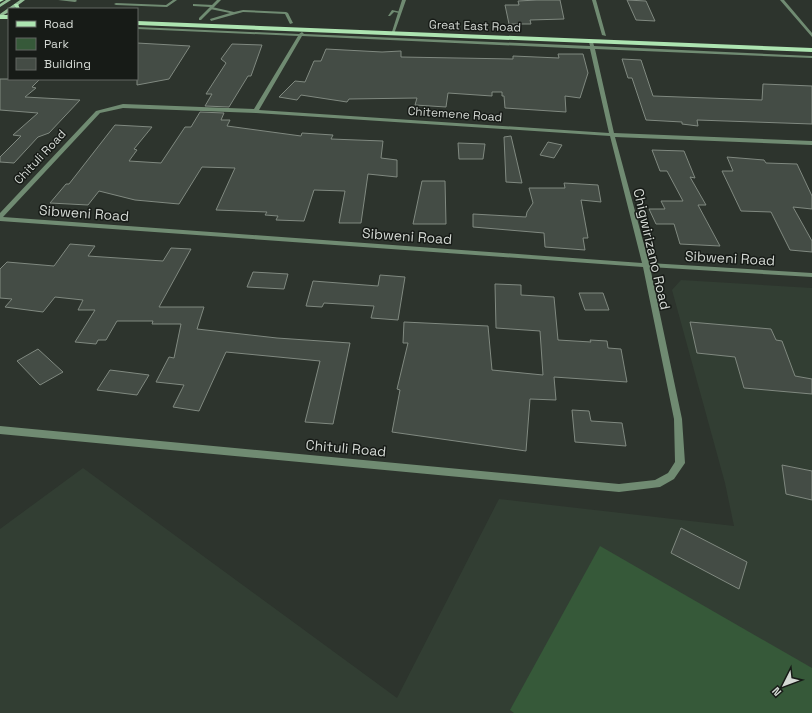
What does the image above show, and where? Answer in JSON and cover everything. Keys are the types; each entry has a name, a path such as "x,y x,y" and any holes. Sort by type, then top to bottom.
{"main road":[{"path":"0,6 9,0"},
{"path":"17,7 23,0"},
{"path":"0,17 8,11"},
{"name":"Great East Road","path":"138,17 812,44"},
{"name":"Great East Road","path":"138,23 392,34 592,45 812,50"}],"street":[{"path":"60,0 75,1"},
{"path":"116,4 167,6 175,0"},
{"path":"200,20 219,0"},
{"path":"392,34 404,0"},
{"path":"594,0 604,35"},
{"path":"782,0 812,36"},
{"path":"194,5 212,7 234,13"},
{"path":"211,20 243,11 286,13 291,23"},
{"path":"389,14 393,11 399,12"},
{"path":"138,28 300,37 592,45 812,57"},
{"path":"256,111 303,30"},
{"name":"Chigwirizano Road","path":"592,45 612,136 646,265 678,419 680,463"},
{"name":"Chitemene Road","path":"98,112 123,106 256,111 612,136 812,143"},
{"name":"Chituli Road","path":"0,218 98,112"},
{"name":"Sibweni Road","path":"0,218 646,265 812,275"},
{"name":"Chituli Road","path":"0,430 619,488 657,484 671,476 680,463"}],"shaded area":[{"path":"681,280 812,288 812,713 0,713 0,529 83,468 397,698 499,499 734,526 725,483 672,290"}],"green space":[{"path":"600,546 812,668 812,713 514,713 510,710"}],"building":[{"path":"560,0 564,19 530,20 531,24 509,24 505,5 519,5 518,1"},
{"path":"627,0 646,1 655,21 636,20"},
{"path":"138,43 190,46 169,79 137,85"},
{"path":"232,44 262,45 251,76 248,76 229,107 205,106 212,94 206,94 226,63 221,59"},
{"path":"326,49 382,52 401,51 401,57 513,59 513,56 559,58 558,54 583,54 588,73 580,98 565,96 566,112 505,108 504,96 502,96 502,92 492,92 492,96 448,93 446,107 415,105 417,98 349,99 347,102 301,95 297,100 279,97 295,81 305,82 314,61 321,61"},
{"path":"622,59 641,60 653,96 762,100 763,84 812,86 812,124 697,120 698,126 682,124 682,122 646,120 632,78 628,78"},
{"path":"0,79 39,80 32,87 36,88 25,97 80,100 49,133 38,137 14,163 0,162 0,157 21,136 13,135 38,113 0,110"},
{"path":"200,112 224,113 221,120 230,120 227,126 301,136 302,133 333,135 331,139 383,141 381,158 397,160 397,177 368,174 361,223 339,223 345,191 314,190 304,221 276,220 278,216 265,215 267,212 216,210 235,168 202,167 179,204 135,200 99,191 88,205 50,203 66,184 69,184 115,125 152,127 134,149 137,150 129,161 161,163 185,127 191,127"},
{"path":"511,136 522,183 506,182 504,137"},
{"path":"548,142 562,145 554,158 540,155"},
{"path":"458,143 485,144 483,159 459,159"},
{"path":"652,150 684,151 695,178 690,177 706,205 698,205 720,246 680,244 674,224 656,224 649,209 665,209 661,201 683,201 667,171 660,171"},
{"path":"727,157 764,160 766,163 797,164 812,196 812,209 793,207 812,241 812,252 790,250 771,212 741,211 722,171 733,171"},
{"path":"422,181 445,181 446,224 413,224"},
{"path":"564,183 598,185 601,202 581,200 588,238 583,238 585,250 545,247 544,233 473,227 473,214 526,217 527,212 533,203 529,188 565,188"},
{"path":"70,244 95,246 88,256 163,261 171,248 191,249 159,307 204,307 197,329 277,338 350,343 333,424 305,422 320,361 226,352 199,411 173,407 184,385 156,382 169,357 174,358 181,324 152,324 153,321 117,321 106,340 98,340 96,344 75,342 95,310 78,310 83,300 55,297 43,312 5,307 12,299 0,298 0,269 7,262 54,266"},
{"path":"253,272 288,274 284,289 247,287"},
{"path":"380,275 405,277 398,320 371,318 374,306 324,303 322,307 306,306 313,281 378,286"},
{"path":"495,284 521,285 521,295 554,297 558,340 591,342 590,340 607,341 608,348 621,349 627,382 554,377 556,400 530,399 526,451 392,432 400,390 397,389 408,343 403,343 404,322 488,326 492,370 543,375 540,331 496,328"},
{"path":"579,293 603,293 609,310 585,310"},
{"path":"690,322 771,329 776,340 782,341 795,376 812,379 812,394 744,388 735,357 697,353"},
{"path":"38,349 63,372 40,385 17,361"},
{"path":"110,370 149,375 137,395 97,390"},
{"path":"572,410 589,411 591,421 622,423 626,446 575,442"},
{"path":"782,465 812,471 812,500 786,494"},
{"path":"681,528 747,562 739,589 671,553"}]}
